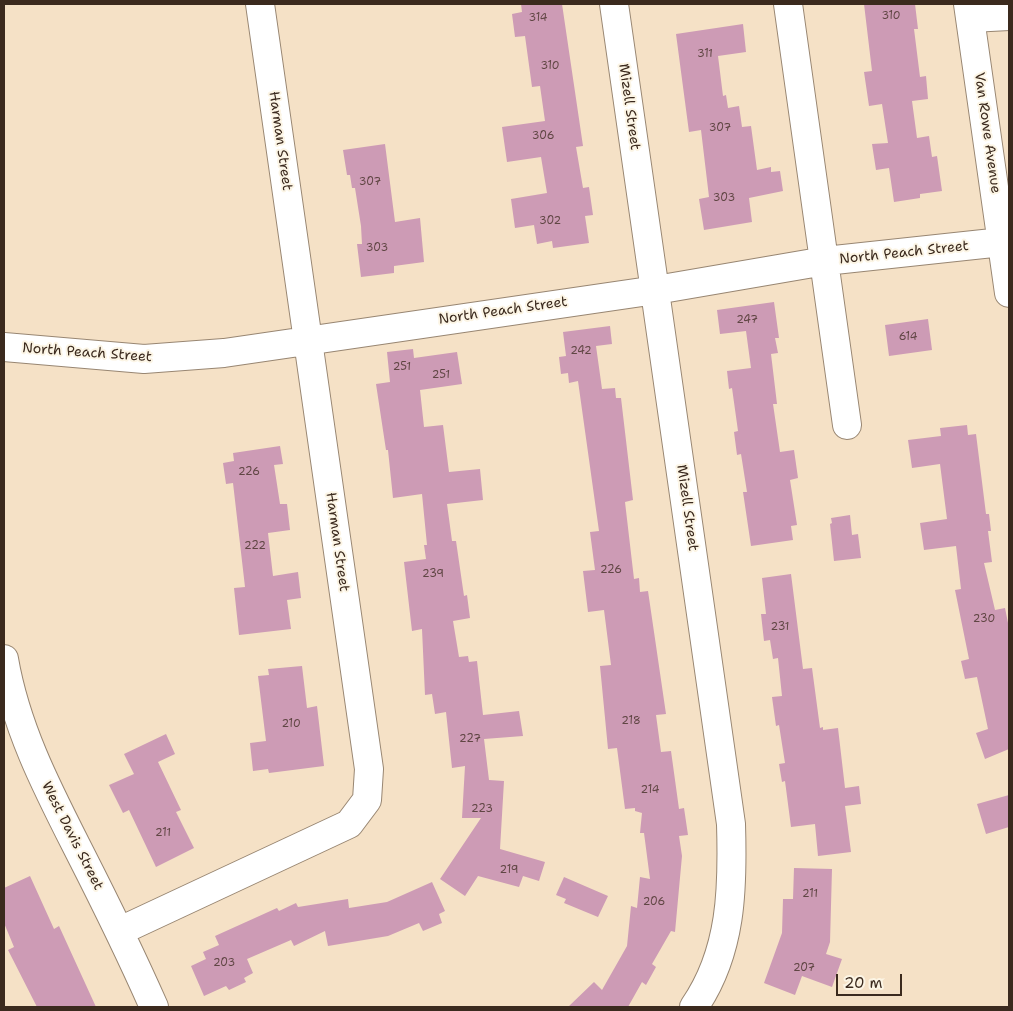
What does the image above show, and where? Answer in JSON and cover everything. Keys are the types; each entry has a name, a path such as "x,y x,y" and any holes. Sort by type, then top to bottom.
{"street":[{"name":"Harman Street","path":"120,931 349,824 368,800 369,769 260,4"},
{"name":"Mizell Street","path":"614,4 731,824 731,905 723,943 705,991 694,1007"},
{"path":"788,4 847,425"},
{"path":"969,11 1009,16"},
{"name":"Van Rowe Avenue","path":"969,11 1009,293"},
{"name":"North Peach Street","path":"4,347 144,359 224,352 656,290 825,262 1002,242"},
{"name":"West Davis Street","path":"4,659 10,694 33,759 120,931 154,1007"}],"building":[{"path":"521,4 562,4 583,146 576,147 583,188 589,187 593,215 585,216 589,243 553,248 552,241 537,244 534,225 515,228 511,199 547,193 541,157 507,162 502,127 545,121 540,86 532,87 525,36 515,37 512,14 522,12"},
{"path":"864,4 915,4 918,29 914,29 920,77 926,76 928,99 912,101 917,138 929,136 932,157 937,156 942,191 920,194 920,198 894,202 889,168 876,170 872,144 888,143 882,104 869,106 864,72 872,71"},
{"path":"743,24 746,52 718,56 723,96 726,95 728,108 739,106 742,127 751,126 757,170 771,167 771,172 780,171 783,191 749,198 752,222 704,230 699,199 709,197 701,130 689,132 676,34"},
{"path":"385,144 395,222 420,218 424,262 394,266 394,273 361,277 357,244 362,244 361,226 355,188 352,188 350,175 347,175 343,150"},
{"path":"774,302 779,338 775,338 778,353 771,354 777,404 773,404 780,452 794,450 798,478 790,480 797,525 791,526 793,540 751,546 743,492 747,492 741,454 737,455 734,432 738,431 732,388 729,389 727,371 751,368 746,331 720,334 717,310"},
{"path":"928,319 932,350 889,356 885,325"},
{"path":"610,326 612,344 596,346 602,389 615,388 616,398 621,398 633,500 625,502 634,579 639,578 640,592 648,591 666,714 656,715 661,752 671,751 679,809 684,808 688,835 679,836 682,856 675,932 671,931 652,964 656,967 646,985 642,982 628,1007 568,1007 594,982 602,990 627,946 631,906 637,908 640,877 650,879 644,833 640,833 642,813 635,811 635,808 625,809 617,748 608,749 600,666 611,665 604,610 588,612 583,571 595,570 590,532 599,531 578,381 569,383 568,373 561,374 559,357 566,356 563,332"},
{"path":"413,349 414,358 457,352 462,384 420,390 424,427 443,425 449,472 480,469 483,500 447,504 452,541 456,541 464,596 467,595 470,618 453,621 459,657 468,656 469,662 477,661 483,715 519,711 523,736 484,739 489,780 504,781 500,849 545,862 539,881 523,876 519,887 478,876 465,896 440,879 481,818 462,818 465,766 452,768 446,712 435,714 432,694 425,695 422,629 412,631 404,562 426,559 424,545 427,545 422,494 393,498 388,450 386,450 376,384 390,382 387,352"},
{"path":"967,425 968,435 976,434 986,514 989,514 991,531 988,531 992,562 984,563 995,610 1005,608 1009,628 1009,749 985,759 976,733 988,729 977,677 965,679 961,661 969,659 955,590 961,589 956,546 924,550 920,523 947,519 940,464 912,468 908,440 941,436 940,428"},
{"path":"280,446 283,464 274,465 280,504 287,504 290,530 268,533 273,576 298,572 301,598 287,600 291,629 239,635 234,588 245,587 233,483 226,484 223,463 234,461 233,453"},
{"path":"850,515 852,535 858,534 861,558 834,561 831,518"},
{"path":"791,574 803,669 812,668 820,728 823,727 823,730 838,728 845,788 859,786 861,804 845,806 851,852 818,856 815,824 791,827 785,781 782,782 779,764 785,763 779,725 776,726 772,697 782,696 778,658 773,659 770,640 764,641 761,614 766,614 762,578"},
{"path":"302,666 307,708 317,706 324,766 269,773 268,769 253,771 250,743 266,741 258,676 269,675 268,669"},
{"path":"166,734 175,754 158,762 181,810 176,812 194,848 156,867 129,810 123,813 109,785 134,774 124,754"},
{"path":"1009,795 1009,827 986,834 977,804"},
{"path":"794,868 832,869 830,942 826,954 842,959 832,987 802,976 795,995 764,983 782,933 783,899 793,899"},
{"path":"30,876 54,929 59,926 96,1007 37,1007 8,950 14,947 4,923 4,888"},
{"path":"564,877 608,896 598,917 564,903 566,899 556,895"},
{"path":"432,882 445,911 439,914 442,923 423,931 419,923 388,936 328,946 325,931 294,946 291,940 247,959 253,973 244,978 246,982 229,990 226,986 204,996 191,966 206,959 203,952 219,945 215,936 277,908 279,911 296,903 298,907 348,899 349,908 387,902"}]}
